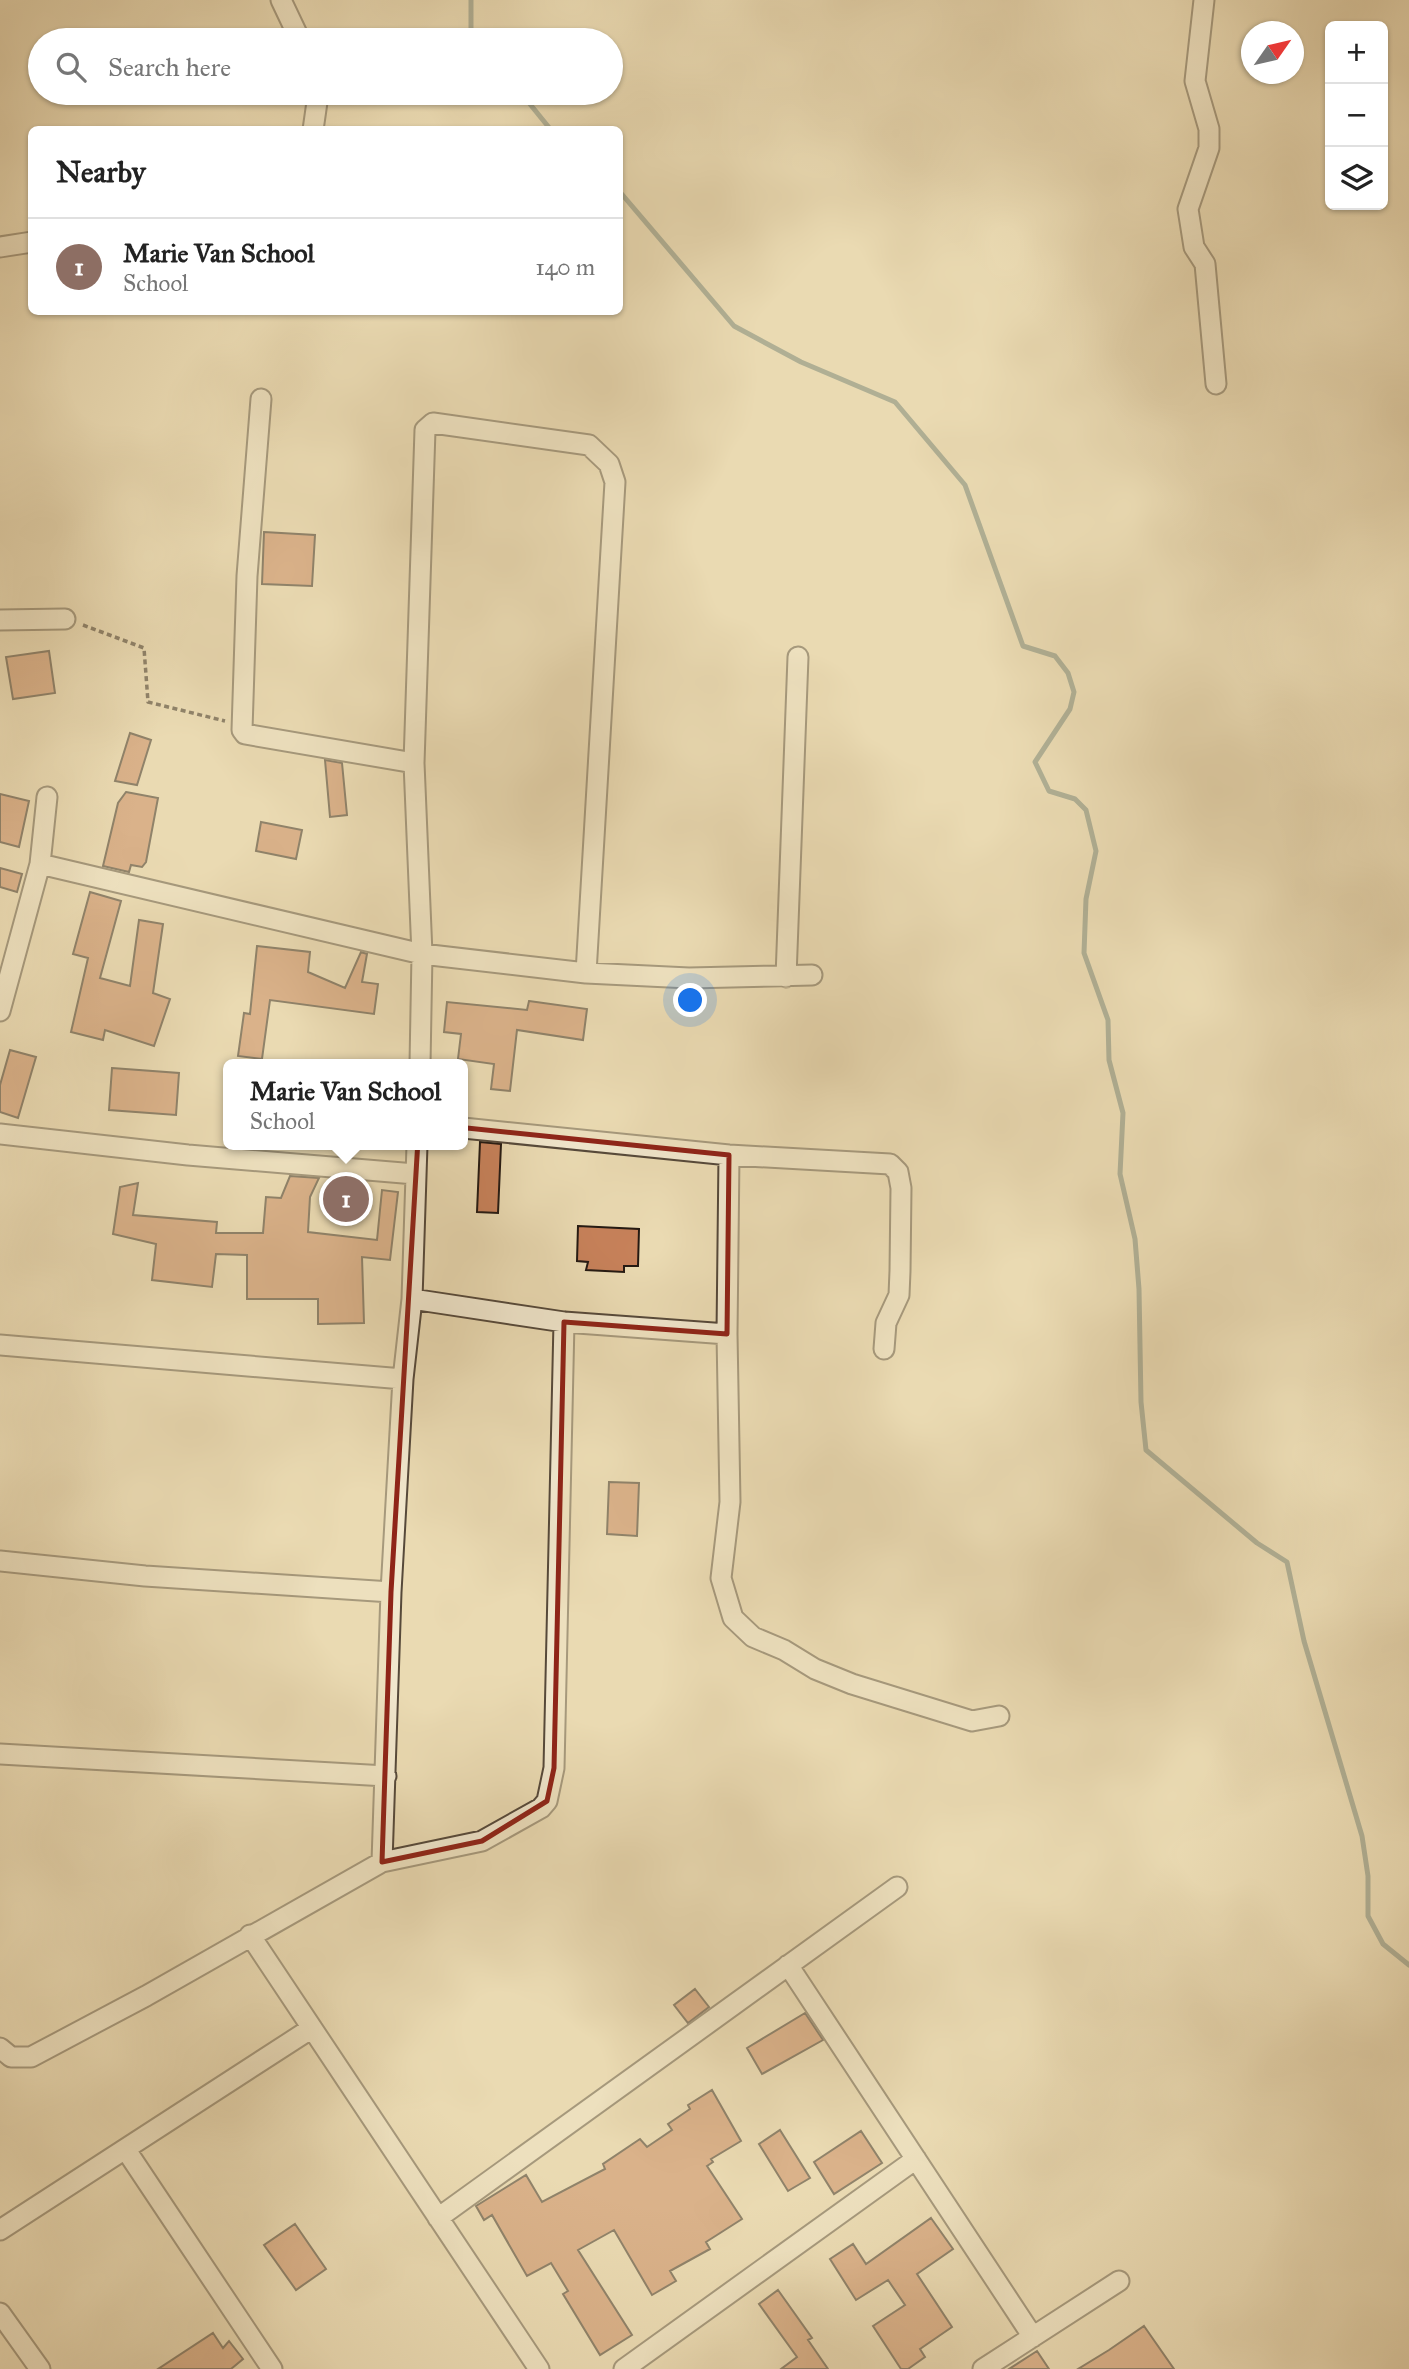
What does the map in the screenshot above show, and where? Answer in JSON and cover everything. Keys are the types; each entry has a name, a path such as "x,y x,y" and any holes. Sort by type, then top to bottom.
{"street":[{"path":"281,0 294,28"},
{"path":"1204,0 1195,81 1209,129 1209,148 1188,209 1194,247 1205,264 1216,384"},
{"path":"314,126 317,105"},
{"path":"0,247 28,243"},
{"path":"261,399 247,576 241,724 245,734 414,762"},
{"path":"420,1059 422,954 414,762 425,430 433,423 589,445 609,464 615,482 586,972"},
{"path":"0,620 65,619"},
{"path":"786,978 798,657"},
{"path":"0,1011 40,864 47,797"},
{"path":"40,864 422,954 586,972 689,978 786,978 812,975"},
{"path":"468,1129 730,1155 890,1164 898,1172 901,1188 899,1296 886,1323 884,1349"},
{"path":"0,1134 188,1155 415,1174"},
{"path":"382,1862 391,1592 403,1380 412,1299 417,1150"},
{"path":"730,1155 727,1334 730,1502 721,1578 733,1618 753,1637 784,1650 815,1669 852,1684 972,1721 999,1716"},
{"path":"412,1299 564,1322 727,1334"},
{"path":"0,2048 11,2057 32,2057 146,1996 382,1862 482,1842 533,1815 547,1801 554,1768 564,1322"},
{"path":"0,1345 403,1380"},
{"path":"0,1561 145,1576 391,1592"},
{"path":"0,1754 386,1776"},
{"path":"438,2218 897,1886"},
{"path":"250,1935 539,2369"},
{"path":"788,1965 1033,2337"},
{"path":"0,2230 312,2028"},
{"path":"126,2150 272,2369"},
{"path":"624,2369 916,2159"},
{"path":"983,2369 1119,2281"},
{"path":"0,2313 40,2369"}],"path":[{"path":"65,619 144,648 148,702 241,724"}],"highlighted area":[{"path":"419,1123 729,1155 727,1334 564,1322 554,1768 547,1801 482,1841 382,1862 391,1592"}],"building":[{"path":"264,532 315,535 312,586 262,584"},
{"path":"49,651 55,693 13,699 6,657"},
{"path":"130,733 151,740 137,785 115,781"},
{"path":"325,760 342,763 347,815 330,817"},
{"path":"126,792 158,798 146,862 142,867 131,865 129,872 103,866 118,803"},
{"path":"0,794 29,801 19,847 0,842"},
{"path":"261,822 302,830 296,859 256,851"},
{"path":"0,868 22,874 17,892 0,887"},
{"path":"90,892 121,901 100,978 130,986 139,920 163,924 153,993 170,999 154,1046 105,1030 103,1040 71,1032 88,958 73,954"},
{"path":"257,946 310,952 308,972 345,988 361,952 367,954 362,982 378,984 374,1014 270,1000 262,1059 238,1056 244,1013 250,1014"},
{"path":"529,1001 587,1009 583,1040 517,1030 510,1091 491,1089 494,1064 458,1059 461,1034 444,1032 447,1002 527,1010"},
{"path":"10,1050 36,1057 18,1118 0,1112 0,1085"},
{"path":"112,1068 179,1073 176,1115 109,1110"},
{"path":"480,1142 501,1144 498,1213 477,1212"},
{"path":"290,1176 319,1178 310,1197 308,1232 377,1240 382,1190 398,1192 390,1260 362,1257 364,1323 318,1324 318,1299 247,1299 247,1255 216,1254 212,1287 152,1280 156,1244 113,1234 120,1187 138,1183 133,1215 217,1222 216,1233 263,1233 266,1197 281,1198"},
{"path":"578,1226 639,1229 638,1266 624,1266 624,1272 586,1270 588,1262 577,1261"},
{"path":"609,1482 639,1483 637,1536 607,1534"},
{"path":"695,1989 709,2007 688,2023 674,2005"},
{"path":"805,2013 823,2040 762,2074 747,2048"},
{"path":"712,2090 741,2141 711,2159 713,2162 707,2166 742,2219 706,2242 710,2249 670,2271 676,2281 652,2295 614,2230 578,2250 632,2335 600,2355 563,2294 568,2291 551,2263 527,2276 492,2215 484,2220 476,2206 526,2175 542,2202 605,2169 603,2164 640,2139 647,2147 672,2130 668,2124 690,2109 688,2105"},
{"path":"780,2130 810,2178 788,2191 759,2144"},
{"path":"861,2131 882,2163 834,2194 814,2162"},
{"path":"931,2218 953,2249 917,2274 952,2327 920,2349 925,2357 908,2369 901,2369 873,2326 905,2305 888,2280 856,2300 830,2259 853,2244 866,2264"},
{"path":"295,2224 326,2269 296,2290 264,2245"},
{"path":"778,2290 812,2338 808,2340 828,2369 781,2369 797,2357 759,2304"},
{"path":"1144,2326 1174,2369 1078,2369 1109,2350"},
{"path":"213,2333 223,2348 229,2341 243,2359 231,2369 158,2369"},
{"path":"1037,2351 1049,2369 1009,2369"}],"waterway":[{"path":"471,0 471,28"},
{"path":"531,105 548,126"},
{"path":"623,196 734,326 801,362 895,402 965,485 1023,646 1055,656 1068,673 1074,692 1070,709 1035,762 1049,791 1075,799 1086,810 1096,851 1086,899 1084,953 1108,1020 1109,1060 1123,1113 1120,1174 1135,1239 1139,1289 1141,1402 1146,1450 1257,1543 1287,1562 1304,1641 1362,1836 1368,1876 1368,1916 1383,1944 1409,1965"}],"place":[{"name":"Marie Van School","path":"346,1199"}]}
